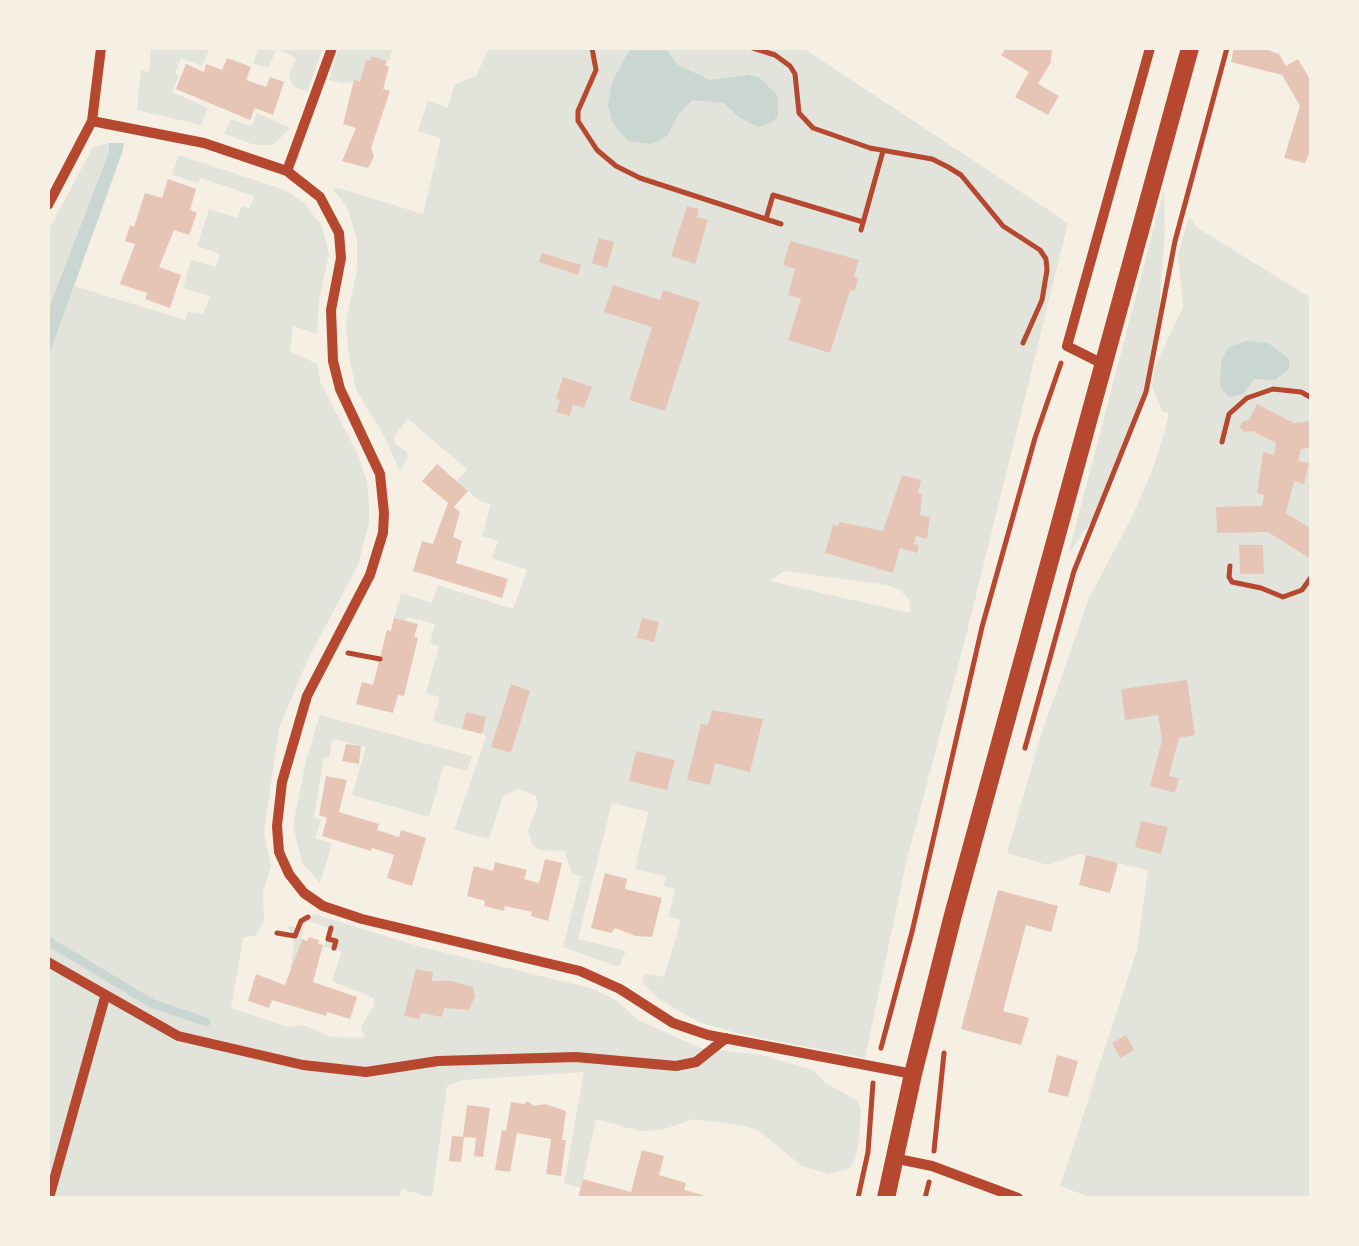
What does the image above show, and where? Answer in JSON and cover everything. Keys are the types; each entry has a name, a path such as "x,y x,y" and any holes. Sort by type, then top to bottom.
{"street":[{"path":"48,205 92,121 101,48"},
{"path":"287,171 332,48"},
{"path":"1103,364 1067,346 1150,48"},
{"path":"886,1198 913,1074 1010,702 1190,48"},
{"path":"92,121 204,143 287,171 320,196 339,233 341,258 330,328 333,361 340,390 380,474 384,513 378,553 364,592 319,672 297,725 279,797 277,840 282,862 304,893 338,912 580,971 620,990 673,1024 913,1074"},
{"path":"48,962 178,1036 303,1065 366,1072 438,1061 576,1057 676,1066 696,1062 726,1038"},
{"path":"49,1198 105,997"},
{"path":"894,1158 932,1166 1018,1198"}],"path":[{"path":"592,48 596,70 578,110 578,122 597,150 626,172 782,224"},
{"path":"753,48 775,55 790,66 798,114 813,128 883,151 932,159 962,175 992,216 1040,250 1046,259 1042,300 1023,343"},
{"path":"1022,756 1074,571 1146,392 1174,240 1227,48"},
{"path":"766,218 773,196 862,226 883,151"},
{"path":"858,1198 868,1152 876,1066 912,932 982,626 1035,438 1067,346"},
{"path":"1222,442 1229,414 1247,398 1272,389 1301,392 1312,398"},
{"path":"1230,566 1228,577 1232,582 1283,598 1302,590 1312,576"},
{"path":"346,652 380,659"},
{"path":"277,933 295,936 304,919 315,919"},
{"path":"334,948 336,941 328,939 328,925 339,933"},
{"path":"932,1166 946,1044"}],"shaded area":[{"path":"151,48 210,48 202,66 181,58 172,92 208,108 201,125 137,110 141,70 149,72"},
{"path":"251,48 323,48 307,92 293,86 289,74 296,58 277,49 268,68 253,63 258,51"},
{"path":"339,48 393,48 389,61 372,56 370,61 366,60 360,81 343,83 329,80"},
{"path":"489,48 803,48 1068,223 906,863 865,1058 699,1022 660,1000 642,982 645,974 664,977 681,920 668,916 675,889 664,886 666,876 635,869 648,812 612,803 578,939 626,951 619,967 563,947 581,876 572,874 565,851 533,846 528,830 538,806 536,796 518,789 503,796 489,839 454,830 486,737 466,713 462,729 433,722 440,697 426,693 439,646 430,643 435,624 394,618 401,593 432,603 438,585 513,609 527,570 492,558 498,541 482,536 491,504 480,501 457,481 467,469 408,419 394,436 395,444 408,457 400,471 356,390 346,321 357,270 357,239 347,207 334,190 335,187 423,214 441,138 418,131 428,101 448,108 454,85 476,76","holes":["784,571 900,590 909,600 911,613 769,581"]},
{"path":"631,48 665,48 678,65 710,80 759,77 778,96 778,116 758,127 740,118 724,103 692,100 678,115 668,135 659,141 628,141 612,122 608,105 612,82"},
{"path":"257,113 291,128 273,145 255,145 224,134 231,119 251,126"},
{"path":"109,143 109,152 48,310 48,231 93,147"},
{"path":"109,143 124,143 122,153 48,358 48,310 109,152"},
{"path":"179,155 285,190 304,203 322,226 329,254 317,334 293,326 290,351 317,364 320,381 359,457 369,504 369,523 358,565 308,659 279,728 264,832 271,866 263,892 264,921 256,935 243,938 231,1008 288,1027 303,1025 331,1037 365,1038 361,1027 374,998 332,981 342,951 324,946 329,928 306,920 290,971 294,944 288,926 296,927 314,914 418,946 594,989 617,1001 638,1020 700,1048 761,1055 813,1070 824,1082 858,1101 859,1141 849,1169 829,1174 802,1166 759,1131 745,1126 694,1119 662,1130 639,1131 596,1119 581,1188 564,1184 584,1072 463,1080 447,1086 432,1198 402,1189 399,1198 48,1198 48,358 74,286 185,320 188,312 203,314 210,296 183,288 191,260 216,267 220,254 197,246 209,209 237,218 242,206 249,209 254,196 201,178 198,183 172,175"},
{"path":"1164,189 1158,326 1147,386 1132,434 1092,520 1068,555"},
{"path":"1189,217 1198,228 1311,298 1311,1198 1092,1198 1060,1186 1137,950 1148,870 1079,854 1048,865 1007,853 1040,738 1089,598 1133,515 1165,430 1169,413 1162,411 1152,386 1156,364 1183,307 1178,255"},
{"path":"1246,341 1268,343 1289,359 1289,369 1275,380 1254,379 1243,394 1229,397 1220,387 1221,361 1228,348"},
{"path":"320,715 472,756 467,771 444,765 429,817 352,795 366,747 333,739 329,758 324,757 314,817 321,820 315,838 332,844 320,883 302,863 293,825"}],"building":[{"path":"1006,48 1052,48 1051,62 1038,84 1059,96 1048,115 1015,97 1029,72 1001,55"},
{"path":"1234,48 1263,48 1279,54 1286,66 1298,59 1312,83 1312,147 1305,163 1284,158 1300,106 1282,75 1231,62"},
{"path":"372,56 387,61 383,89 390,91 368,168 342,161 356,128 343,124 354,80 360,81 366,60 370,61"},
{"path":"227,58 251,67 246,80 266,87 270,77 284,82 273,115 255,108 250,120 176,89 186,64 204,72 206,64 222,70"},
{"path":"168,179 196,189 190,210 197,213 189,235 174,230 159,267 181,275 170,308 145,299 147,293 120,284 135,244 125,241 130,225 134,227 145,193 162,198"},
{"path":"687,206 699,209 697,217 708,220 695,264 671,256"},
{"path":"599,238 614,242 607,268 592,263"},
{"path":"790,241 859,260 855,290 850,291 830,353 788,340 801,299 788,295 795,269 783,265"},
{"path":"542,253 581,265 578,275 539,262"},
{"path":"613,285 660,300 663,290 700,302 665,411 629,400 652,327 604,312"},
{"path":"563,377 592,387 584,408 573,404 570,416 556,412"},
{"path":"1257,404 1294,423 1312,421 1312,447 1301,449 1298,461 1309,463 1304,484 1294,481 1286,513 1312,529 1312,560 1268,532 1217,533 1216,507 1262,506 1264,495 1257,493 1263,452 1274,455 1276,443 1240,427 1249,420"},
{"path":"437,464 468,491 454,507 460,512 453,537 462,541 456,563 508,579 502,598 413,571 422,541 433,544 448,503 422,481"},
{"path":"902,475 921,480 920,515 930,517 927,539 916,536 917,553 900,548 893,573 825,553 833,525 840,522 883,531"},
{"path":"1239,545 1263,545 1264,574 1240,574"},
{"path":"394,618 418,624 414,637 418,638 404,696 398,695 393,713 356,704 362,682 373,685 387,630 391,631"},
{"path":"642,618 659,622 654,642 637,638"},
{"path":"1187,680 1195,735 1179,738 1169,776 1179,778 1175,793 1150,786 1162,740 1158,715 1125,720 1121,689"},
{"path":"511,684 530,691 511,753 491,747"},
{"path":"712,710 763,719 750,772 715,763 710,785 687,780 701,724 708,725"},
{"path":"466,712 486,717 482,734 462,729"},
{"path":"346,744 361,746 359,764 342,761"},
{"path":"636,751 675,760 667,790 629,781"},
{"path":"326,776 347,780 339,812 379,824 377,830 399,837 401,830 426,838 412,886 387,878 394,855 322,836 327,818 319,815"},
{"path":"1141,821 1168,827 1161,854 1135,847"},
{"path":"1086,855 1118,863 1110,893 1079,885"},
{"path":"545,859 562,863 548,921 531,916 532,912 484,906 485,901 467,896 474,866 493,871 495,862 527,870 524,879 539,883"},
{"path":"605,873 627,879 625,889 662,898 652,937 615,928 611,933 591,928"},
{"path":"998,890 1058,906 1051,932 1026,925 1003,1011 1029,1018 1021,1045 961,1029"},
{"path":"309,937 323,945 313,982 357,997 350,1019 272,1000 269,1008 248,1001 256,974 285,985 302,939 307,941"},
{"path":"416,969 433,972 432,981 473,987 475,996 469,1010 444,1008 442,1017 421,1013 420,1019 404,1016"},
{"path":"1126,1035 1134,1050 1120,1058 1112,1043"},
{"path":"1057,1055 1078,1061 1068,1097 1048,1092"},
{"path":"527,1101 534,1106 545,1104 566,1111 561,1176 546,1174 551,1139 517,1133 510,1172 495,1170 511,1102"},
{"path":"467,1105 490,1108 483,1157 474,1156 476,1138 463,1137"},
{"path":"452,1136 464,1137 461,1162 449,1161"},
{"path":"642,1150 664,1156 659,1175 686,1183 684,1190 703,1195 702,1198 578,1198 583,1179 631,1192"}],"waterway":[{"path":"48,941 151,1003 206,1022"}]}
